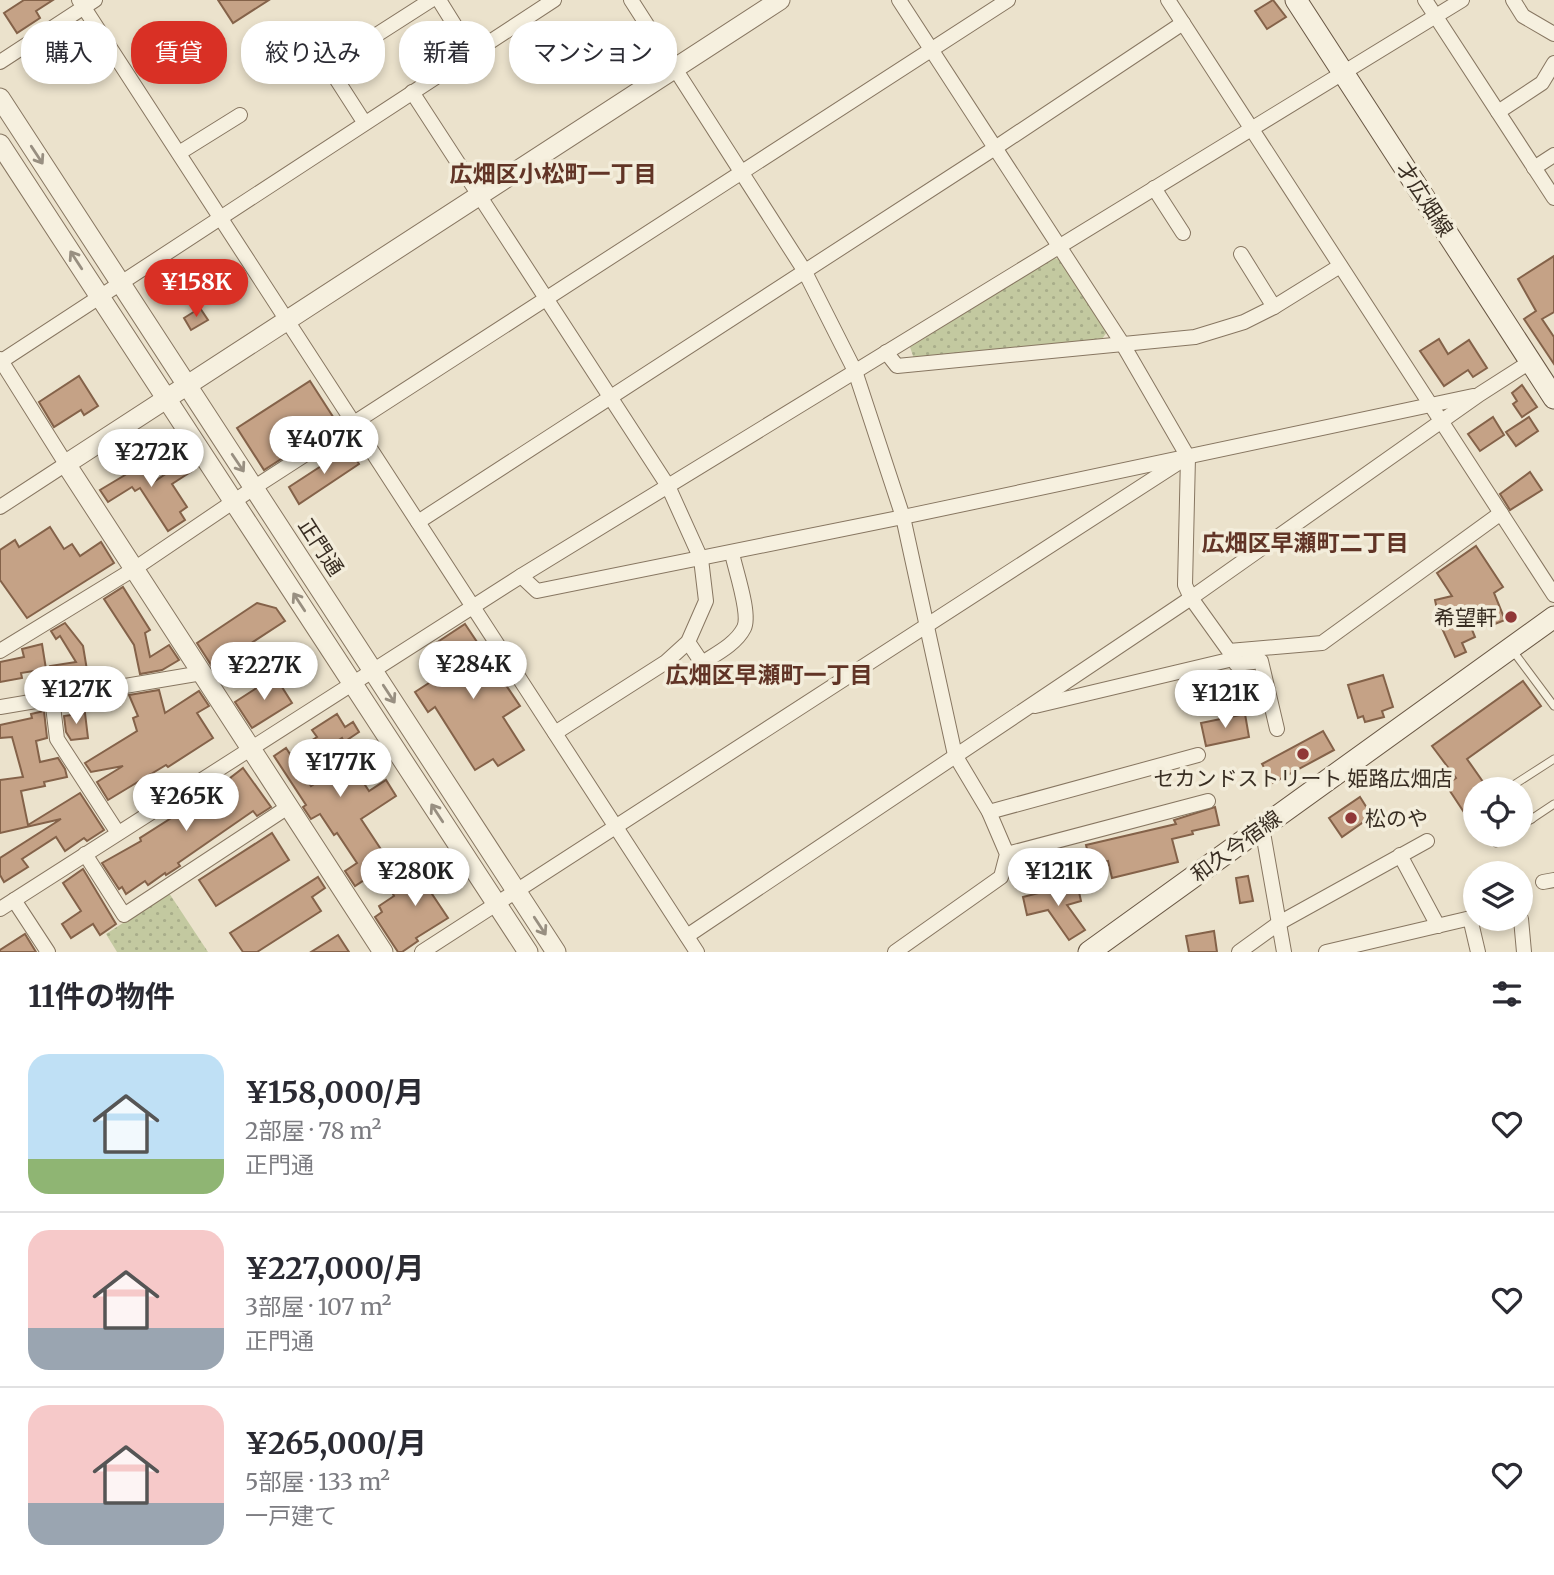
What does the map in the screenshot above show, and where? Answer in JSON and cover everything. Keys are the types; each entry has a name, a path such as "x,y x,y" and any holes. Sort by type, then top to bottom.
{"main road":[{"name":"才広畑線","path":"1296,0 1530,362 1550,387"},
{"name":"和久今宿線","path":"1090,952 1554,617"}],"street":[{"path":"364,122 328,66 432,0"},
{"path":"439,0 452,21"},
{"path":"495,37 554,0"},
{"path":"631,0 645,21"},
{"path":"677,67 780,0"},
{"path":"899,0 1122,343 1188,457 1185,585 1236,664 1261,661 1277,729"},
{"path":"0,651 134,569 255,487 1008,0"},
{"path":"1168,0 1554,595"},
{"path":"1426,0 1554,198"},
{"path":"0,909 520,576 1462,0"},
{"path":"1514,0 1523,16 1554,34"},
{"path":"0,62 86,2 220,217 697,952"},
{"path":"418,522 1183,23"},
{"path":"1498,112 1542,83 1554,63"},
{"path":"677,71 804,270 855,371 903,517 955,755 989,813 1007,854 1001,877 895,952"},
{"path":"383,952 1,361 424,84"},
{"path":"0,507 650,84"},
{"path":"412,92 668,486 701,559 706,601 688,642 666,662 555,733"},
{"name":"正門通","path":"0,98 556,952"},
{"path":"179,153 240,115"},
{"path":"0,144 528,952"},
{"path":"1534,168 1554,155"},
{"path":"1154,188 1183,233"},
{"path":"1241,254 1274,307"},
{"path":"886,352 897,366 1195,337 1244,322 1274,307 1340,266"},
{"path":"687,936 1191,598 1479,394 1530,362"},
{"path":"520,576 537,591 732,553 1479,394"},
{"path":"422,952 1188,457"},
{"path":"1024,709 1231,655 1322,643 1501,513"},
{"path":"688,642 702,663 732,642 744,627 746,616 732,553"},
{"path":"0,706 202,673"},
{"path":"52,698 57,739 118,834"},
{"path":"989,813 1198,755"},
{"path":"1007,854 1208,801"},
{"path":"85,854 124,915 288,807"},
{"path":"1262,827 1284,952"},
{"path":"1239,952 1279,923 1427,841"},
{"path":"1400,855 1437,926"},
{"path":"14,900 48,952"},
{"path":"1326,952 1463,920"},
{"path":"1475,931 1478,952"},
{"path":"1522,931 1524,952"}],"lane":[{"path":"1511,649 1554,706"},
{"path":"1527,777 1554,760"},
{"path":"1533,818 1554,804"}],"green space":[{"path":"1054,258 1060,259 1107,332 1102,339 914,359 910,347"},
{"path":"169,893 208,952 117,952 106,934"}],"building":[{"path":"24,0 53,0 36,11 40,18 35,21 21,21 21,30 17,33 4,13"},
{"path":"218,0 269,0 233,23"},
{"path":"1273,0 1286,17 1267,29 1255,11"},
{"path":"1554,256 1554,312 1542,319 1554,337 1554,364 1524,319 1536,311 1518,279"},
{"path":"200,308 208,320 191,330 184,318"},
{"path":"1439,339 1448,354 1469,340 1487,368 1473,377 1468,370 1444,386 1420,351"},
{"path":"79,376 98,406 84,415 81,410 54,427 39,402"},
{"path":"310,381 337,423 264,470 237,428"},
{"path":"1522,385 1537,407 1522,417 1513,404 1517,401 1512,393"},
{"path":"1493,417 1504,435 1480,451 1468,434"},
{"path":"1529,417 1538,431 1516,446 1506,432"},
{"path":"349,448 359,464 299,504 289,487"},
{"path":"132,450 152,483 185,461 192,471 172,484 187,507 180,512 185,520 168,531 140,488 135,491 132,487 108,502 100,490 125,475 116,461"},
{"path":"1530,472 1542,490 1510,510 1500,494"},
{"path":"50,527 64,549 72,544 80,556 101,542 114,563 27,618 0,580 0,550 15,540 19,547"},
{"path":"1476,546 1503,587 1494,593 1505,620 1495,624 1489,610 1466,615 1475,637 1462,643 1466,652 1455,657 1440,624 1435,600 1452,596 1437,573"},
{"path":"123,587 150,630 145,633 150,657 169,645 179,660 162,670 140,674 134,645 104,599"},
{"path":"257,603 276,608 285,621 213,668 197,643"},
{"path":"65,623 83,646 89,682 85,679 53,685 50,666 76,662 60,636 56,639 51,631"},
{"path":"465,624 520,706 503,717 524,750 498,766 493,759 475,770 435,707 428,712 415,692 449,670 433,645"},
{"path":"42,644 46,669 21,673 22,678 0,682 0,662 24,657 22,649"},
{"path":"1383,675 1393,707 1382,711 1384,717 1365,722 1363,716 1358,718 1348,685"},
{"path":"275,676 292,703 252,728 235,702"},
{"path":"1523,681 1541,706 1467,759 1480,777 1463,777 1463,811 1446,785 1456,778 1432,746"},
{"path":"159,690 165,713 199,691 209,706 197,713 213,738 108,800 97,782 123,766 91,772 85,763 137,731 133,718 138,716 129,695"},
{"path":"44,711 47,738 36,741 40,762 58,758 67,777 44,782 45,786 21,791 28,825 80,793 104,830 87,841 84,838 65,851 56,837 22,859 28,867 4,882 0,875 0,858 61,819 0,833 0,780 23,777 12,737 0,738 0,725 32,718 31,714"},
{"path":"85,713 88,738 71,740 66,732 64,716"},
{"path":"337,714 345,727 353,722 359,732 344,742 342,738 298,766 311,786 331,773 333,777 352,765 369,791 386,780 396,796 361,819 390,863 355,886 345,871 357,863 337,833 334,835 320,814 311,819 303,807 306,805 274,756 286,748 290,754 317,737 312,730"},
{"path":"1245,714 1249,737 1206,746 1201,723"},
{"path":"1323,731 1334,750 1273,783 1262,764"},
{"path":"243,768 271,807 257,816 253,811 178,863 180,866 148,885 145,881 126,894 122,887 119,889 102,863 141,841 140,838 231,780 230,778"},
{"path":"1360,797 1372,816 1342,837 1329,818"},
{"path":"1215,807 1219,825 1172,839 1178,862 1112,878 1108,861 1091,865 1086,845 1176,824 1174,820"},
{"path":"272,833 289,860 216,906 199,880"},
{"path":"445,860 457,878 432,894 448,918 416,938 418,941 402,952 398,952 375,917 382,912 379,906"},
{"path":"83,869 116,924 100,935 93,924 71,938 62,924 81,911 63,883"},
{"path":"1248,876 1253,901 1240,903 1236,878"},
{"path":"318,877 325,888 312,897 321,911 257,952 243,952 230,933"},
{"path":"1077,883 1081,901 1067,905 1085,930 1069,940 1048,910 1027,915 1023,897"},
{"path":"1214,931 1217,952 1189,952 1186,936"},
{"path":"25,934 36,952 0,952 0,950"},
{"path":"338,935 349,952 311,952"}],"place":[{"name":"希望軒","path":"1511,617"},
{"name":"セカンドストリート 姫路広畑店","path":"1303,754"},
{"name":"松のや","path":"1351,818"}],"district":[{"name":"広畑区小松町一丁目","path":"553,173"},
{"name":"広畑区早瀬町二丁目","path":"1305,542"},
{"name":"広畑区早瀬町一丁目","path":"769,674"}]}
